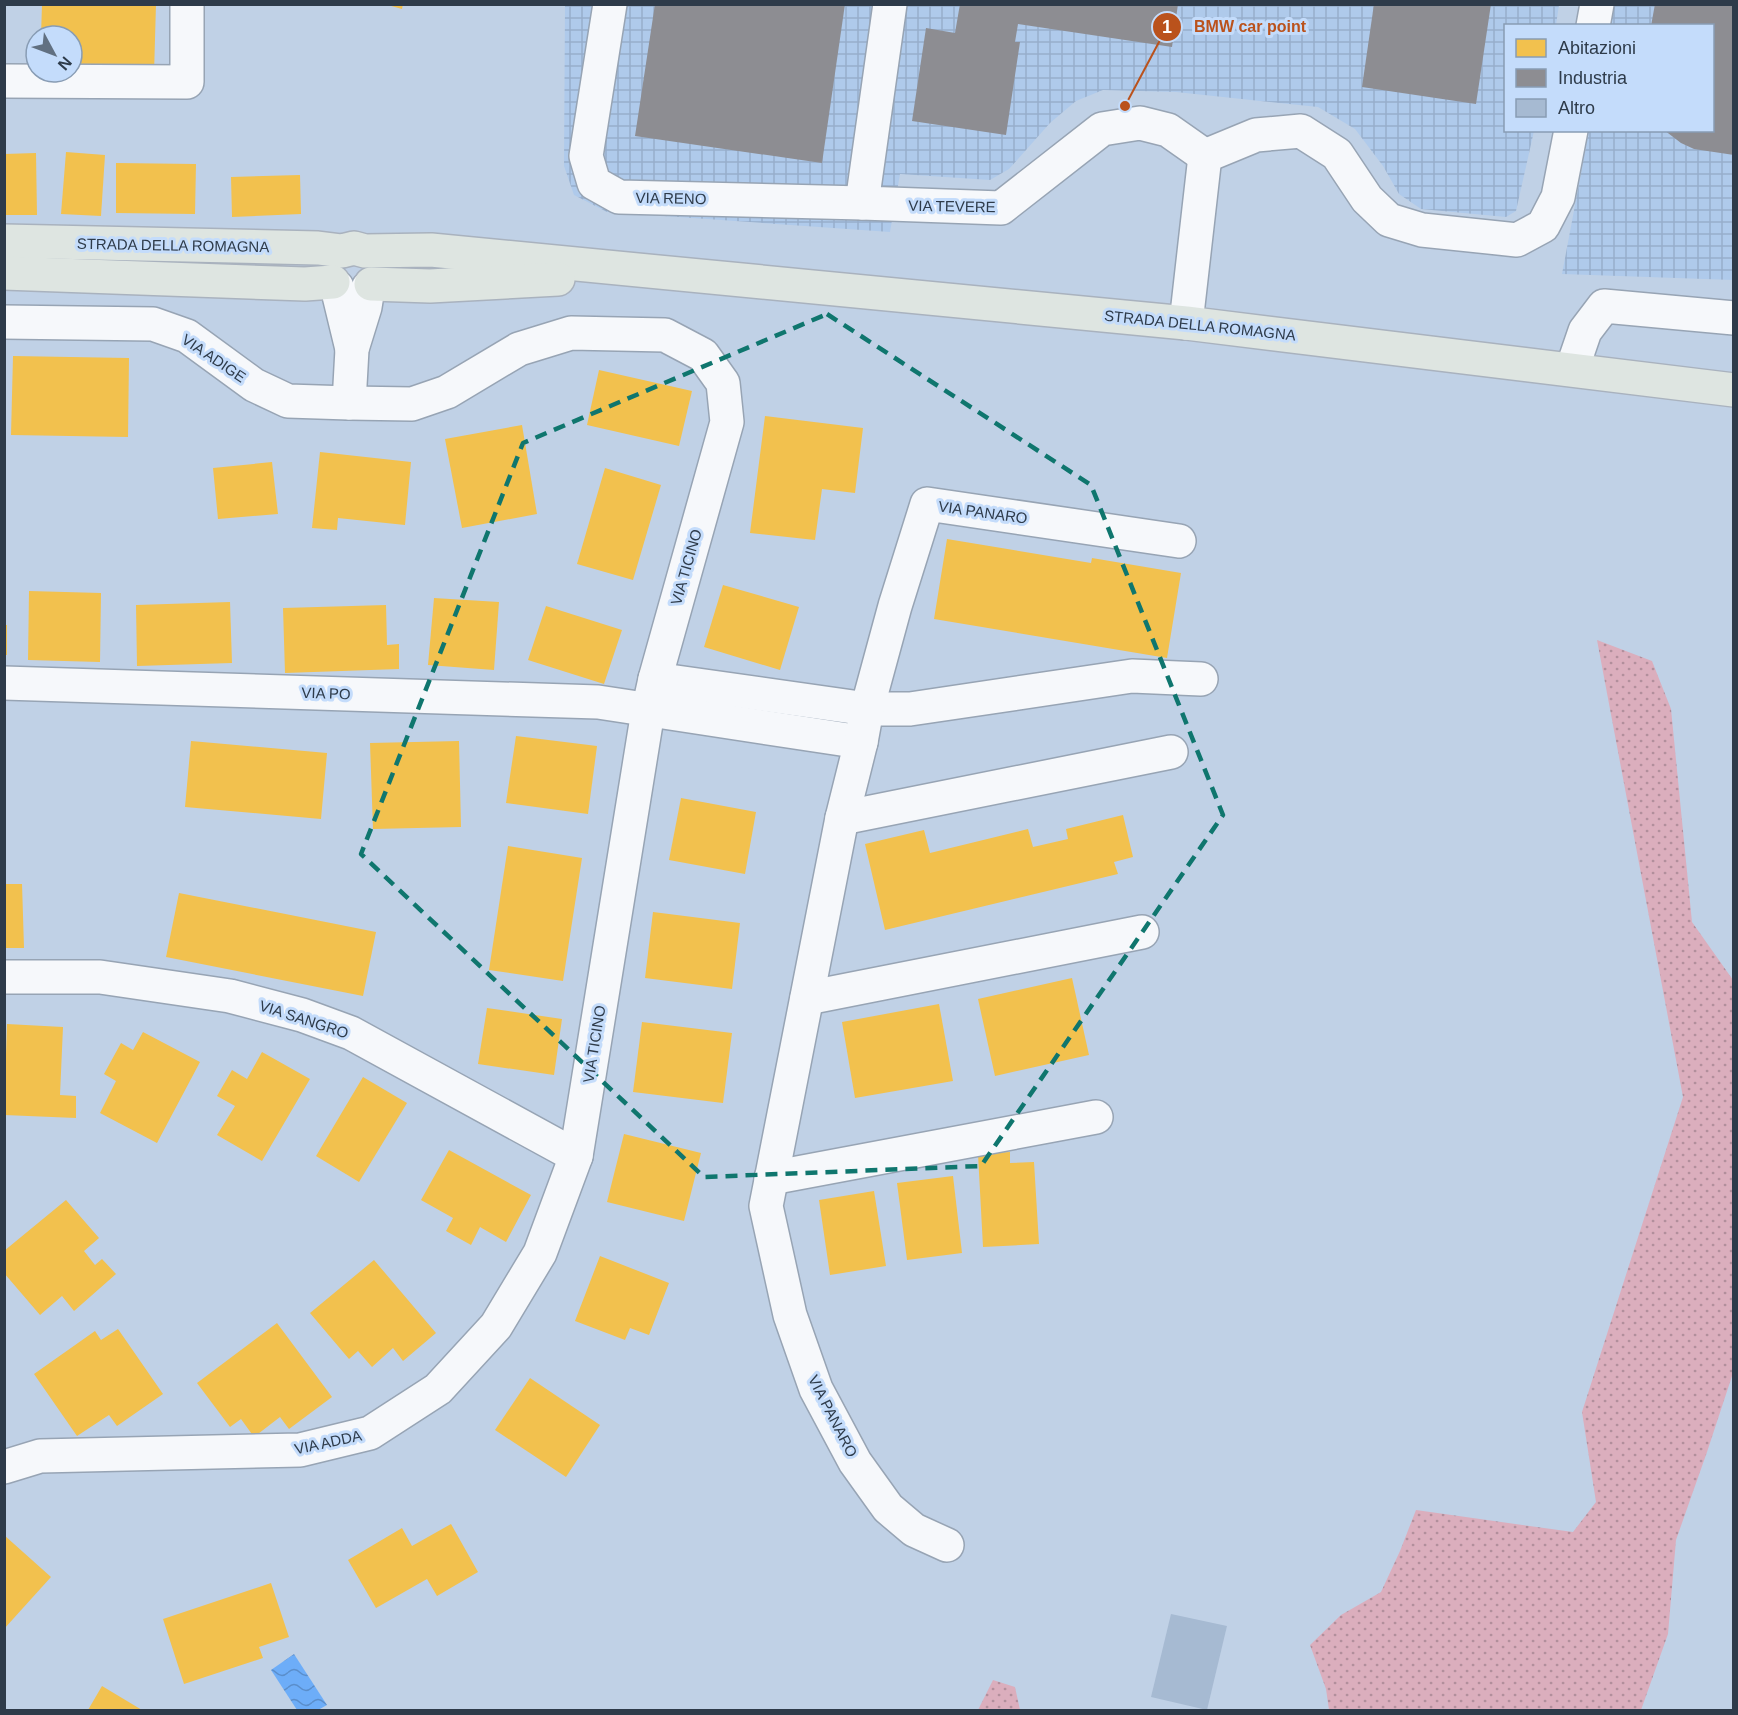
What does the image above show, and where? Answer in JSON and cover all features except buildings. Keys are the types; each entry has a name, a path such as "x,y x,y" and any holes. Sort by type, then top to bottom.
{"main road":[{"name":"STRADA DELLA ROMAGNA","path":"4,241 318,248 354,251 431,250 1186,323 1734,390"},
{"path":"352,285 330,271 333,259 354,251"},
{"name":"STRADA DELLA ROMAGNA","path":"4,273 294,284 430,286 665,273"}],"street":[{"path":"4,81 187,82 188,4"},
{"name":"VIA RENO","path":"610,4 586,156 594,183 619,197 862,203"},
{"path":"862,203 890,4"},
{"path":"1593,24 1597,4"},
{"name":"VIA TEVERE","path":"862,203 1001,208 1102,129 1140,123 1168,130 1206,156"},
{"path":"1186,323 1206,156 1256,135 1301,131 1337,154 1367,198 1389,220 1422,230 1517,240 1543,226 1558,197 1571,132"},
{"path":"349,403 352,285"},
{"path":"1572,369 1585,331 1604,306 1734,318"},
{"name":"VIA ADIGE","path":"4,322 153,324 187,336 254,385 288,401 349,403"},
{"name":"VIA TICINO","path":"349,403 412,404 447,392 519,349 571,333 665,335 703,355 723,383 727,422 648,711 576,1155"},
{"name":"VIA PANARO","path":"947,1545 914,1530 888,1508 855,1462 816,1389 790,1315 766,1206 842,818 867,710 895,606 927,504 1179,541"},
{"path":"655,679 867,710 910,710 1132,675 1201,679"},
{"name":"VIA PO","path":"4,682 598,702 648,711"},
{"path":"648,711 861,742"},
{"path":"842,818 1171,752"},
{"path":"807,998 1142,932"},
{"name":"VIA SANGRO","path":"4,977 100,976 230,996 302,1015 351,1033 576,1155"},
{"path":"771,1178 1096,1117"},
{"name":"VIA ADDA","path":"4,1467 40,1456 300,1450 370,1433 438,1389 496,1326 540,1253 576,1155"}],"highlighted area":[{"path":"827,314 1091,485 1223,815 981,1166 704,1177 361,854 523,443"}],"shaded area":[{"path":"565,5 1559,5 1556,24 1504,24 1504,132 1534,132 1516,211 1506,217 1421,209 1399,194 1383,166 1355,129 1318,107 1176,92 1103,90 1076,101 1050,123 1009,169 990,180 900,174 890,232 607,212 574,195 564,166"},
{"path":"1613,5 1733,5 1733,280 1562,274 1589,132 1714,132 1714,24 1609,24"},
{"path":"1597,640 1652,661 1671,709 1692,922 1733,980 1734,1370 1676,1540 1668,1634 1641,1710 1329,1710 1326,1689 1310,1645 1341,1615 1381,1592 1416,1510 1573,1532 1596,1502 1582,1412 1683,1097"},
{"path":"993,1680 1015,1687 1020,1710 978,1710"}],"water":[{"path":"294,1654 327,1705 318,1710 297,1710 271,1670"}],"place":[{"name":"BMW car point","path":"1125,106"}]}
